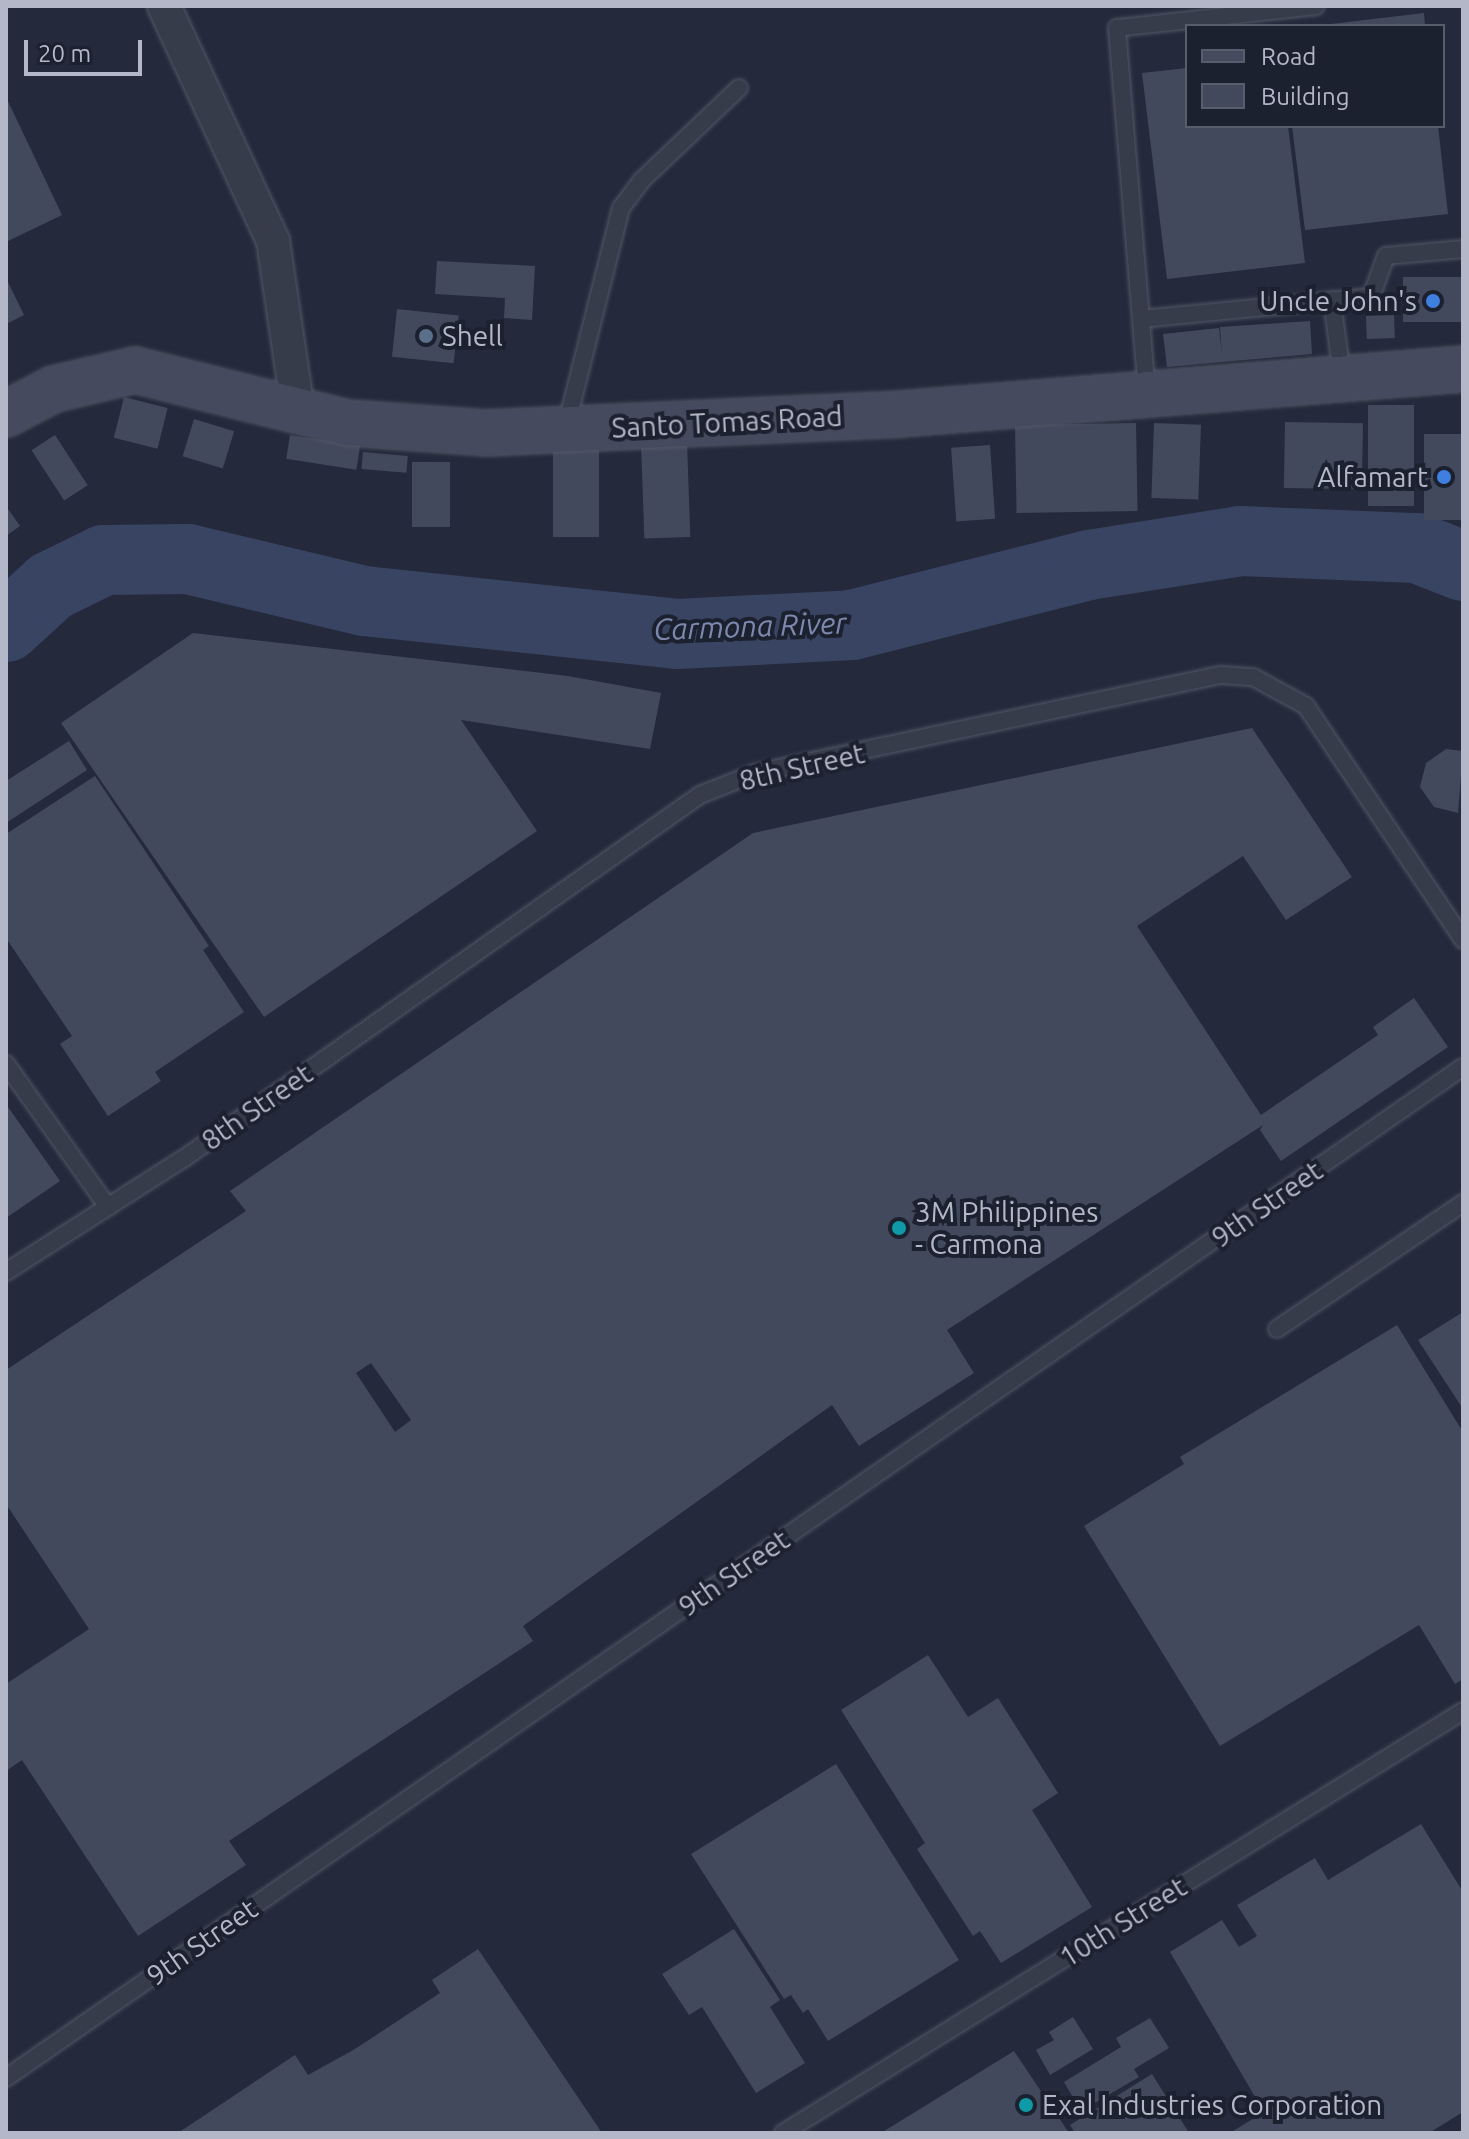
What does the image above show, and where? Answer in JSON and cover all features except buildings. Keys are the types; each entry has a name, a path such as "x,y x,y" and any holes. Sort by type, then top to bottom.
{"street":[{"path":"167,7 273,241 298,411"},
{"name":"Santo Tomas Road","path":"6,414 54,389 135,370 298,411 431,433 565,429 1147,396 1463,369"}],"lane":[{"path":"1147,396 1117,28 1316,6"},
{"path":"565,429 621,208 739,88"},
{"path":"1141,319 1371,297 1386,256 1463,249"},
{"path":"1332,300 1342,377"},
{"name":"8th Street","path":"6,1272 108,1207 700,795 755,773 1222,675 1273,683 1306,706 1463,940"},
{"path":"6,1064 108,1207"},
{"name":"9th Street","path":"6,2078 1463,1067"},
{"path":"1277,1329 1463,1203"},
{"name":"10th Street","path":"783,2133 1463,1711"}],"waterway":[{"name":"Carmona River","path":"6,627 51,586 104,560 188,559 364,601 677,634 852,625 1089,565 1240,541 1417,548 1463,566"}],"place":[{"name":"Uncle John's","path":"1433,301"},
{"name":"Shell","path":"426,336"},
{"name":"Alfamart","path":"1444,477"},
{"name":"3M Philippines - Carmona","path":"899,1228"},
{"name":"Exal Industries Corporation","path":"1026,2105"}]}
